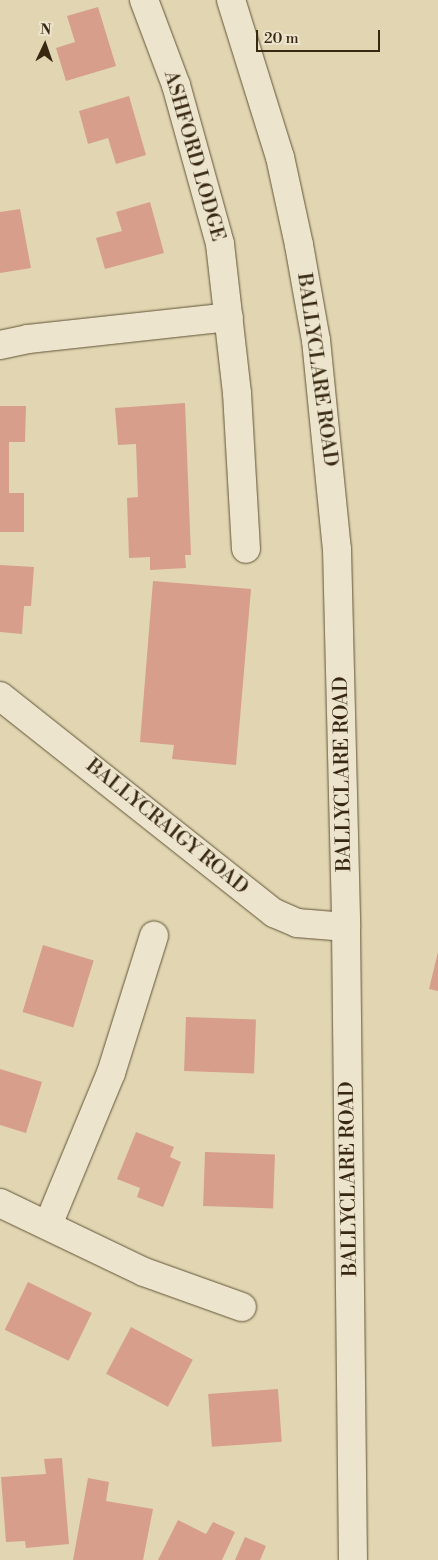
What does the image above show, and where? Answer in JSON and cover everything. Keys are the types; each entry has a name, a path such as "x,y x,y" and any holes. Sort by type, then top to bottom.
{"street":[{"name":"ASHFORD LODGE","path":"144,0 176,85 220,244 238,393 246,549"},
{"name":"BALLYCLARE ROAD","path":"231,0 280,157 318,350 337,549 346,927 353,1560"},
{"path":"0,345 28,339 230,316"},
{"name":"BALLYCRAIGY ROAD","path":"0,696 274,912 297,923 346,927"},
{"path":"48,1225 111,1073 154,936"},
{"path":"0,1203 144,1272 242,1307"}],"building":[{"path":"98,7 116,66 66,81 56,48 75,42 67,16"},
{"path":"129,96 146,155 116,164 108,138 88,144 79,111"},
{"path":"150,202 164,253 105,269 96,238 122,231 116,212"},
{"path":"20,209 31,268 0,273 0,212"},
{"path":"185,403 191,555 185,555 186,568 150,570 150,557 129,558 127,498 138,497 136,444 118,445 115,408"},
{"path":"0,406 26,406 25,442 9,442 9,493 24,493 24,532 0,532"},
{"path":"0,565 34,567 31,606 24,606 22,634 0,632"},
{"path":"153,581 251,589 236,765 172,759 174,745 140,742"},
{"path":"43,945 94,960 73,1027 23,1012"},
{"path":"438,952 438,991 429,989"},
{"path":"186,1017 256,1019 254,1073 184,1071"},
{"path":"0,1069 42,1082 26,1133 0,1125"},
{"path":"136,1132 174,1147 170,1157 181,1162 163,1207 137,1197 140,1188 117,1179"},
{"path":"205,1152 275,1154 273,1208 203,1206"},
{"path":"28,1282 92,1313 69,1361 5,1330"},
{"path":"131,1327 193,1360 168,1407 106,1374"},
{"path":"278,1389 282,1442 212,1447 208,1394"},
{"path":"62,1458 69,1544 26,1548 25,1541 6,1542 1,1477 46,1474 44,1459"},
{"path":"88,1478 109,1482 106,1501 153,1509 143,1560 73,1560"},
{"path":"178,1520 206,1534 213,1522 235,1532 222,1560 158,1560"},
{"path":"245,1537 266,1546 260,1560 235,1560"}]}
